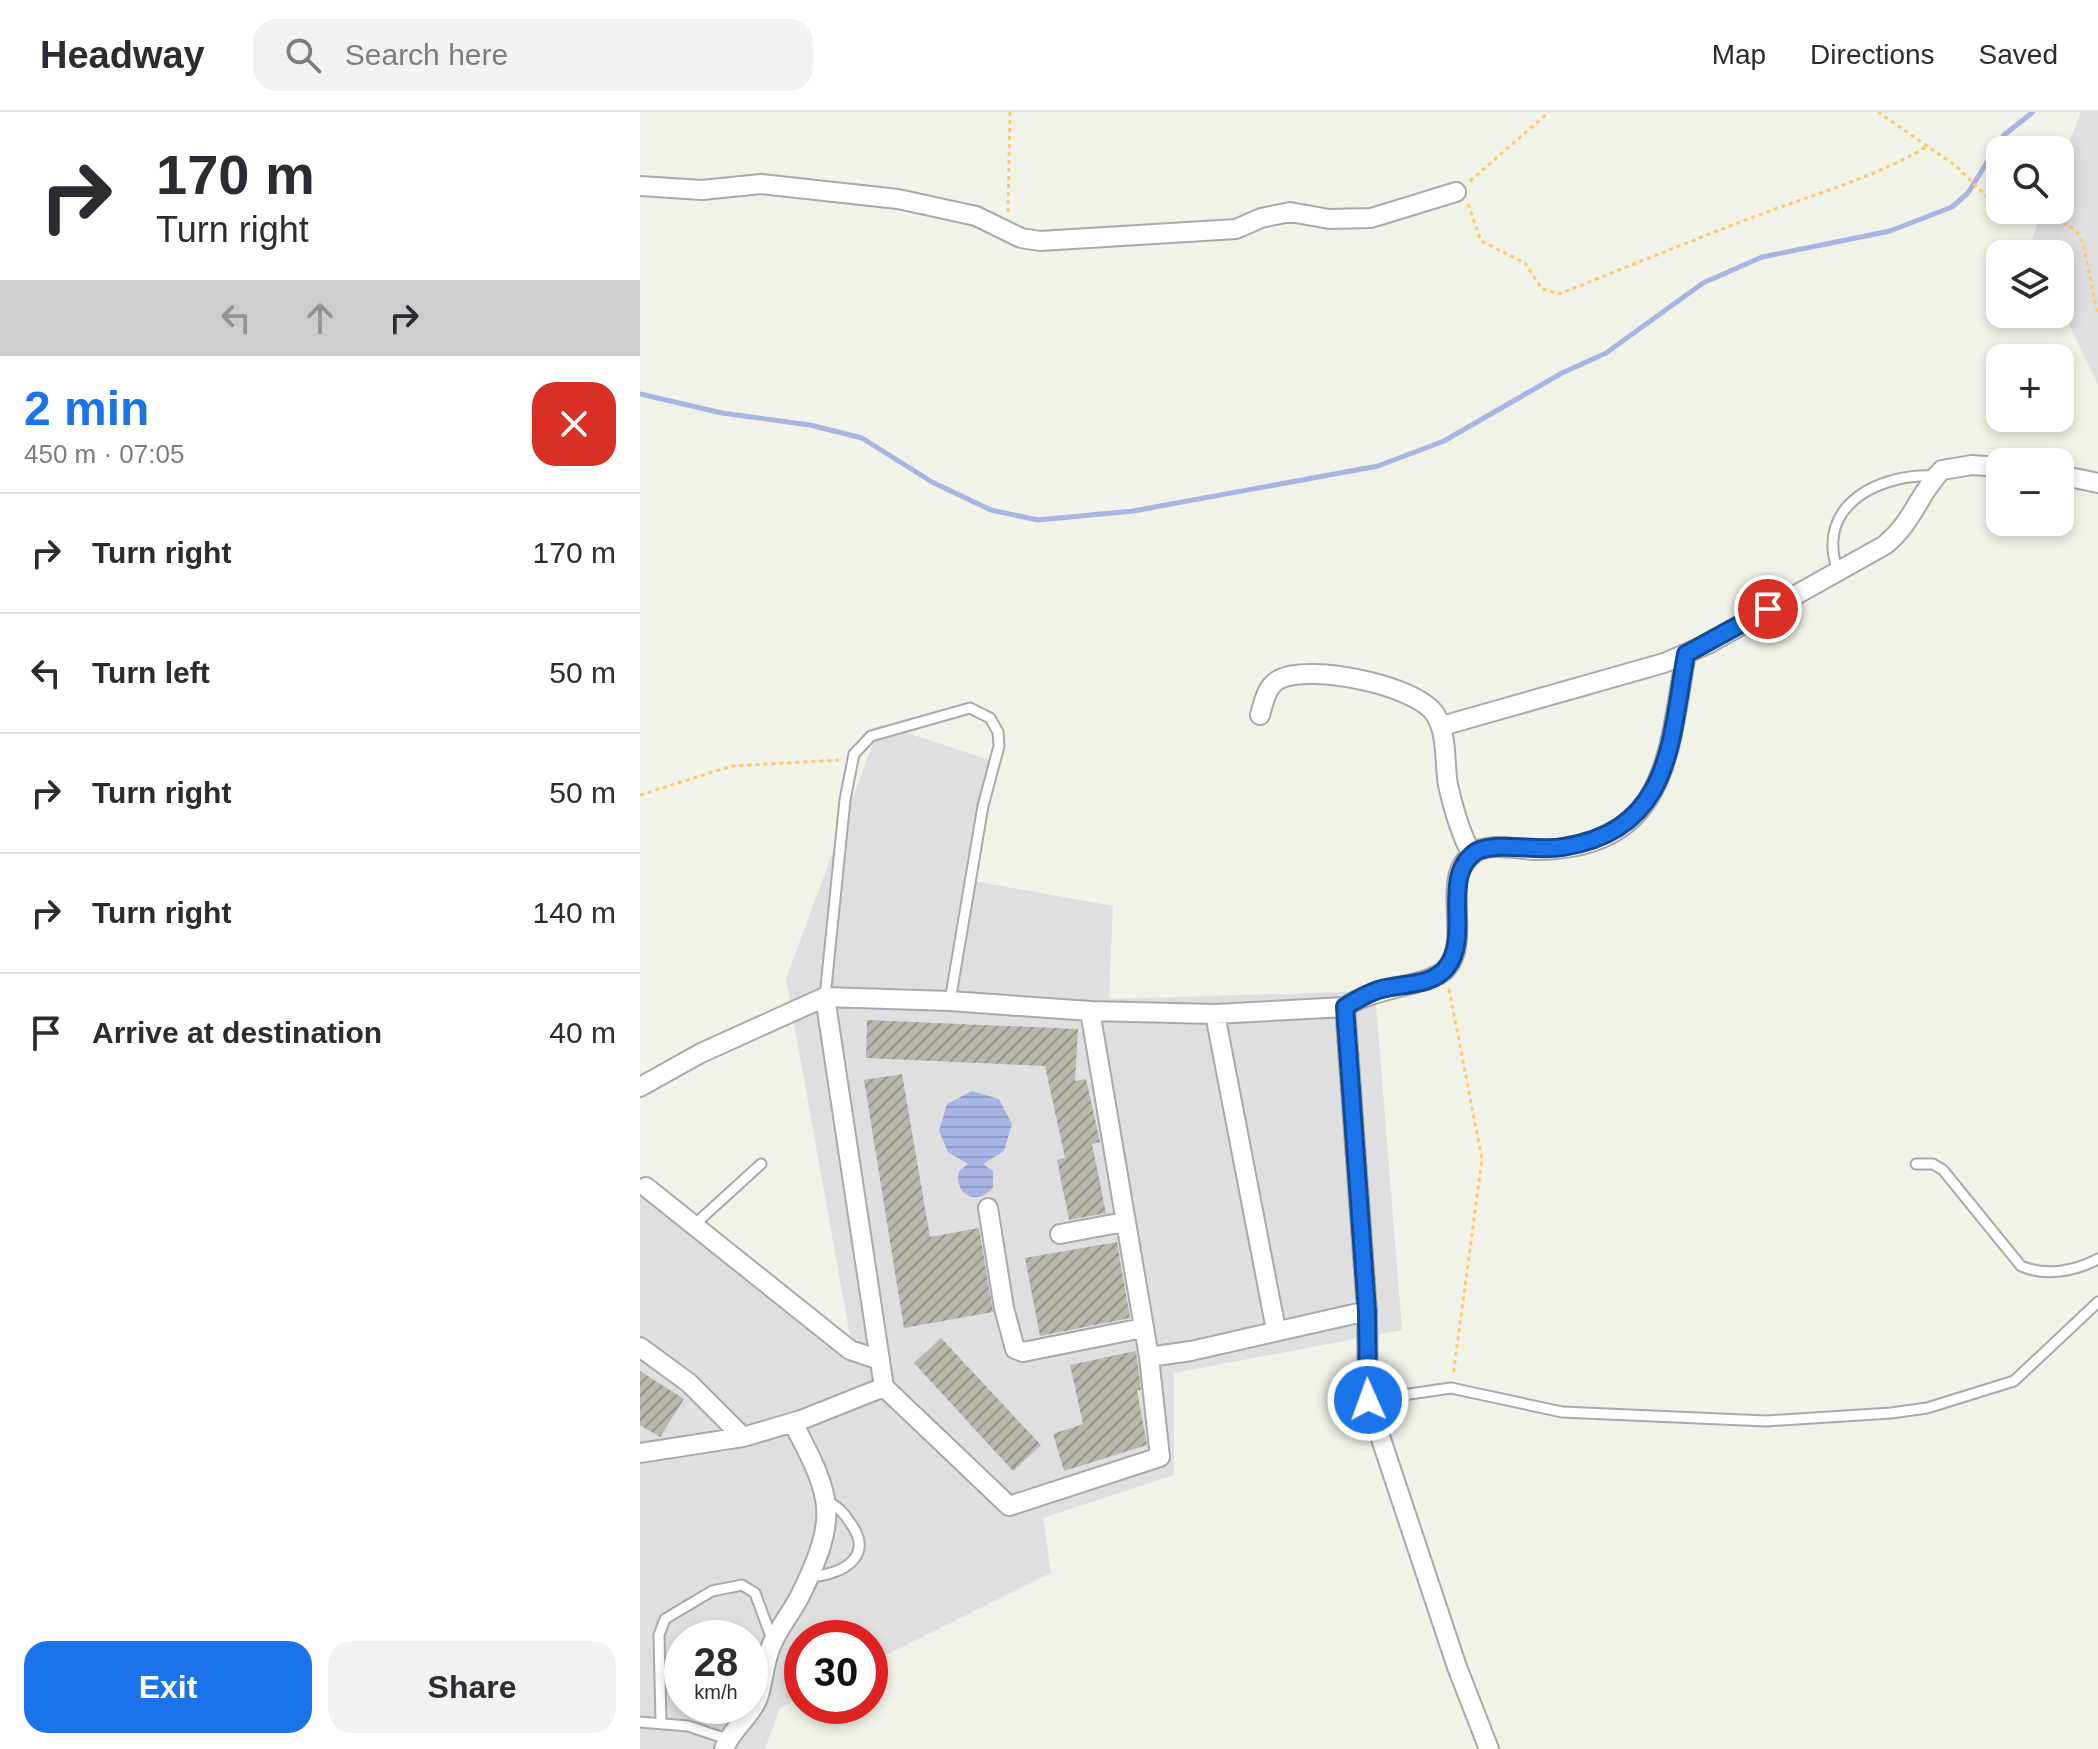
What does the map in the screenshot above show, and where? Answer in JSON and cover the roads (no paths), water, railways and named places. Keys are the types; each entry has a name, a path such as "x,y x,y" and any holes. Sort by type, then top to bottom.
{"street":[{"path":"640,186 702,190 740,184 782,185 898,199 976,216 1021,238 1040,241 1236,229 1261,218 1290,212 1329,219 1371,218 1456,192"},
{"path":"1442,726 1664,663 1686,654 1837,569 1872,553 1897,535 1942,470 1986,466"},
{"path":"2074,478 2098,483"},
{"path":"640,1087 701,1053 825,997 950,1001 1090,1011 1215,1014 1345,1007 1369,993 1429,980 1445,970 1455,951 1461,871 1472,855 1490,848 1544,850 1577,845 1607,835 1629,821 1646,803 1665,770 1686,654"},
{"path":"1260,715 1269,689 1283,678 1339,675 1409,695 1432,710 1442,726 1449,787 1472,855"},
{"path":"825,997 884,1387 1009,1506 1160,1457 1149,1357 1090,1011"},
{"path":"1345,1007 1367,1311 1368,1400 1457,1667 1489,1749"},
{"path":"1215,1014 1276,1330"},
{"path":"646,1187 850,1350 880,1360"},
{"path":"988,1208 1004,1308 1015,1349 1023,1352 1143,1328"},
{"path":"1060,1234 1124,1222"},
{"path":"1149,1357 1367,1311"},
{"path":"640,1347 689,1383 743,1437"},
{"path":"640,1453 743,1437 793,1423 884,1387"},
{"path":"726,1744 757,1700 773,1642 807,1577 826,1532 828,1502 814,1463 793,1423"}],"lane":[{"path":"1837,569 1830,549 1832,531 1851,503 1889,481 1936,476"},
{"path":"825,997 851,759 871,736 962,707 984,713 998,732 999,746 983,806 950,1001"},
{"path":"694,1225 761,1164"},
{"path":"1916,1164 1933,1164 1943,1170 2021,1266 2036,1271 2057,1271 2098,1259"},
{"path":"1368,1400 1451,1388 1562,1412 1714,1420 1818,1420 1915,1410 2014,1381 2098,1302"},
{"path":"807,1577 850,1564 860,1548 860,1536 848,1518 828,1502"},
{"path":"661,1722 659,1635 672,1611 712,1591 742,1585 755,1593 773,1642"},
{"path":"640,1722 688,1726 726,1744"}],"water":[{"path":"972,1091 999,1099 1012,1124 1004,1151 983,1164 993,1171 993,1187 987,1193 974,1197 963,1192 958,1179 959,1171 968,1164 948,1152 939,1131 947,1104"}],"waterway":[{"path":"640,394 722,413 810,425 862,438 932,482 991,510 1038,520 1133,511 1378,466 1444,441 1562,373 1606,353 1703,283 1762,257 1890,231 1952,207 1968,193 2004,135 2033,112"}]}
